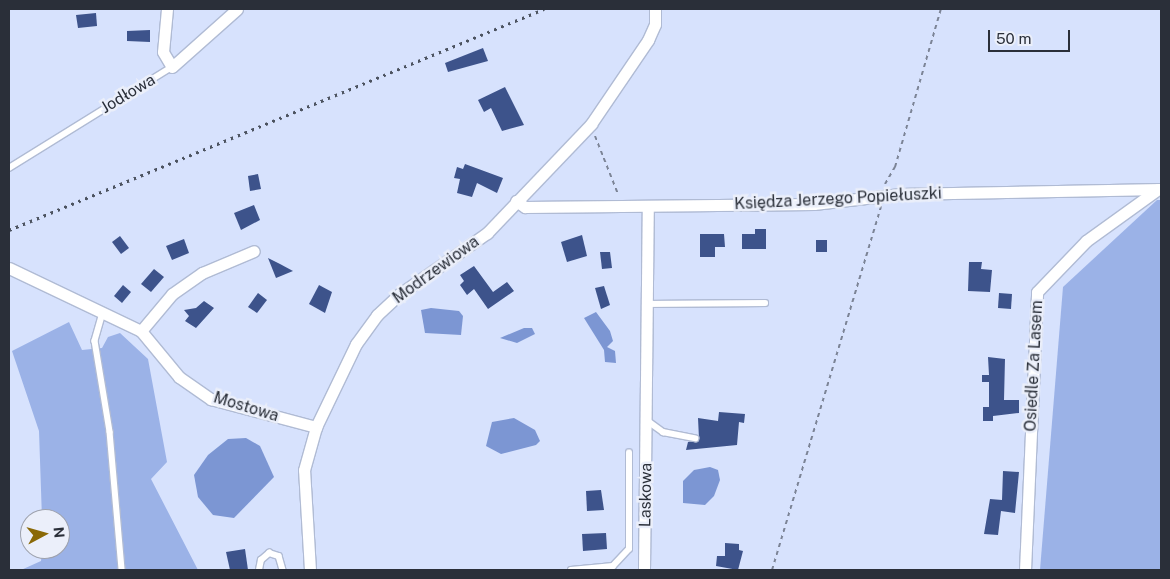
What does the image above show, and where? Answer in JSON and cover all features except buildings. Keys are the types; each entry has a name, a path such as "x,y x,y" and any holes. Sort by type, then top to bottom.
{"street":[{"path":"167,9 164,52 172,67"},
{"name":"Jodłowa","path":"172,67 238,9"},
{"name":"Modrzewiowa","path":"310,570 303,486 316,427 340,374 377,315 486,233 591,124 648,40 655,24 655,9"},
{"name":"Księdza Jerzego Popiełuszki","path":"516,201 525,207 814,204 884,197 1160,189"},
{"name":"Osiedle Za Lasem","path":"1026,570 1037,292 1086,241 1160,189"},
{"name":"Laskowa","path":"644,570 648,421 646,304 648,206"},
{"path":"141,332 172,294 202,273 254,251"},
{"name":"Mostowa","path":"9,268 141,332 179,377 211,399 316,427"}],"lane":[{"name":"Jodłowa","path":"9,168 172,67"},
{"path":"646,304 765,303"},
{"path":"103,313 95,342 110,432 122,570"},
{"path":"648,421 663,432 695,438"},
{"path":"571,570 613,566 629,549 629,453"},
{"path":"260,570 260,560 269,553 279,556 282,570"}],"path":[{"path":"772,570 884,197 883,187 894,168 941,9"},
{"path":"591,124 608,176 625,206"}],"shaded area":[{"path":"1157,200 1161,200 1161,570 1040,570 1063,287"},
{"path":"431,308 459,311 463,316 461,335 425,333 421,310"},
{"path":"596,312 610,331 613,341 607,347 615,351 616,363 605,362 604,350 584,318"},
{"path":"69,322 82,350 102,348 108,337 120,333 148,359 167,462 151,479 198,570 21,570 41,561 41,559 70,559 70,509 42,509 39,431 12,351"},
{"path":"524,328 532,328 535,334 517,343 500,338"},
{"path":"514,418 535,430 540,441 536,445 501,454 486,446 492,422"},
{"path":"246,438 260,446 274,477 234,518 213,515 198,497 194,475 208,455 228,439"},
{"path":"710,467 718,470 720,480 714,496 705,505 683,503 683,481 694,470"}],"railway":[{"path":"9,230 544,9"}]}
